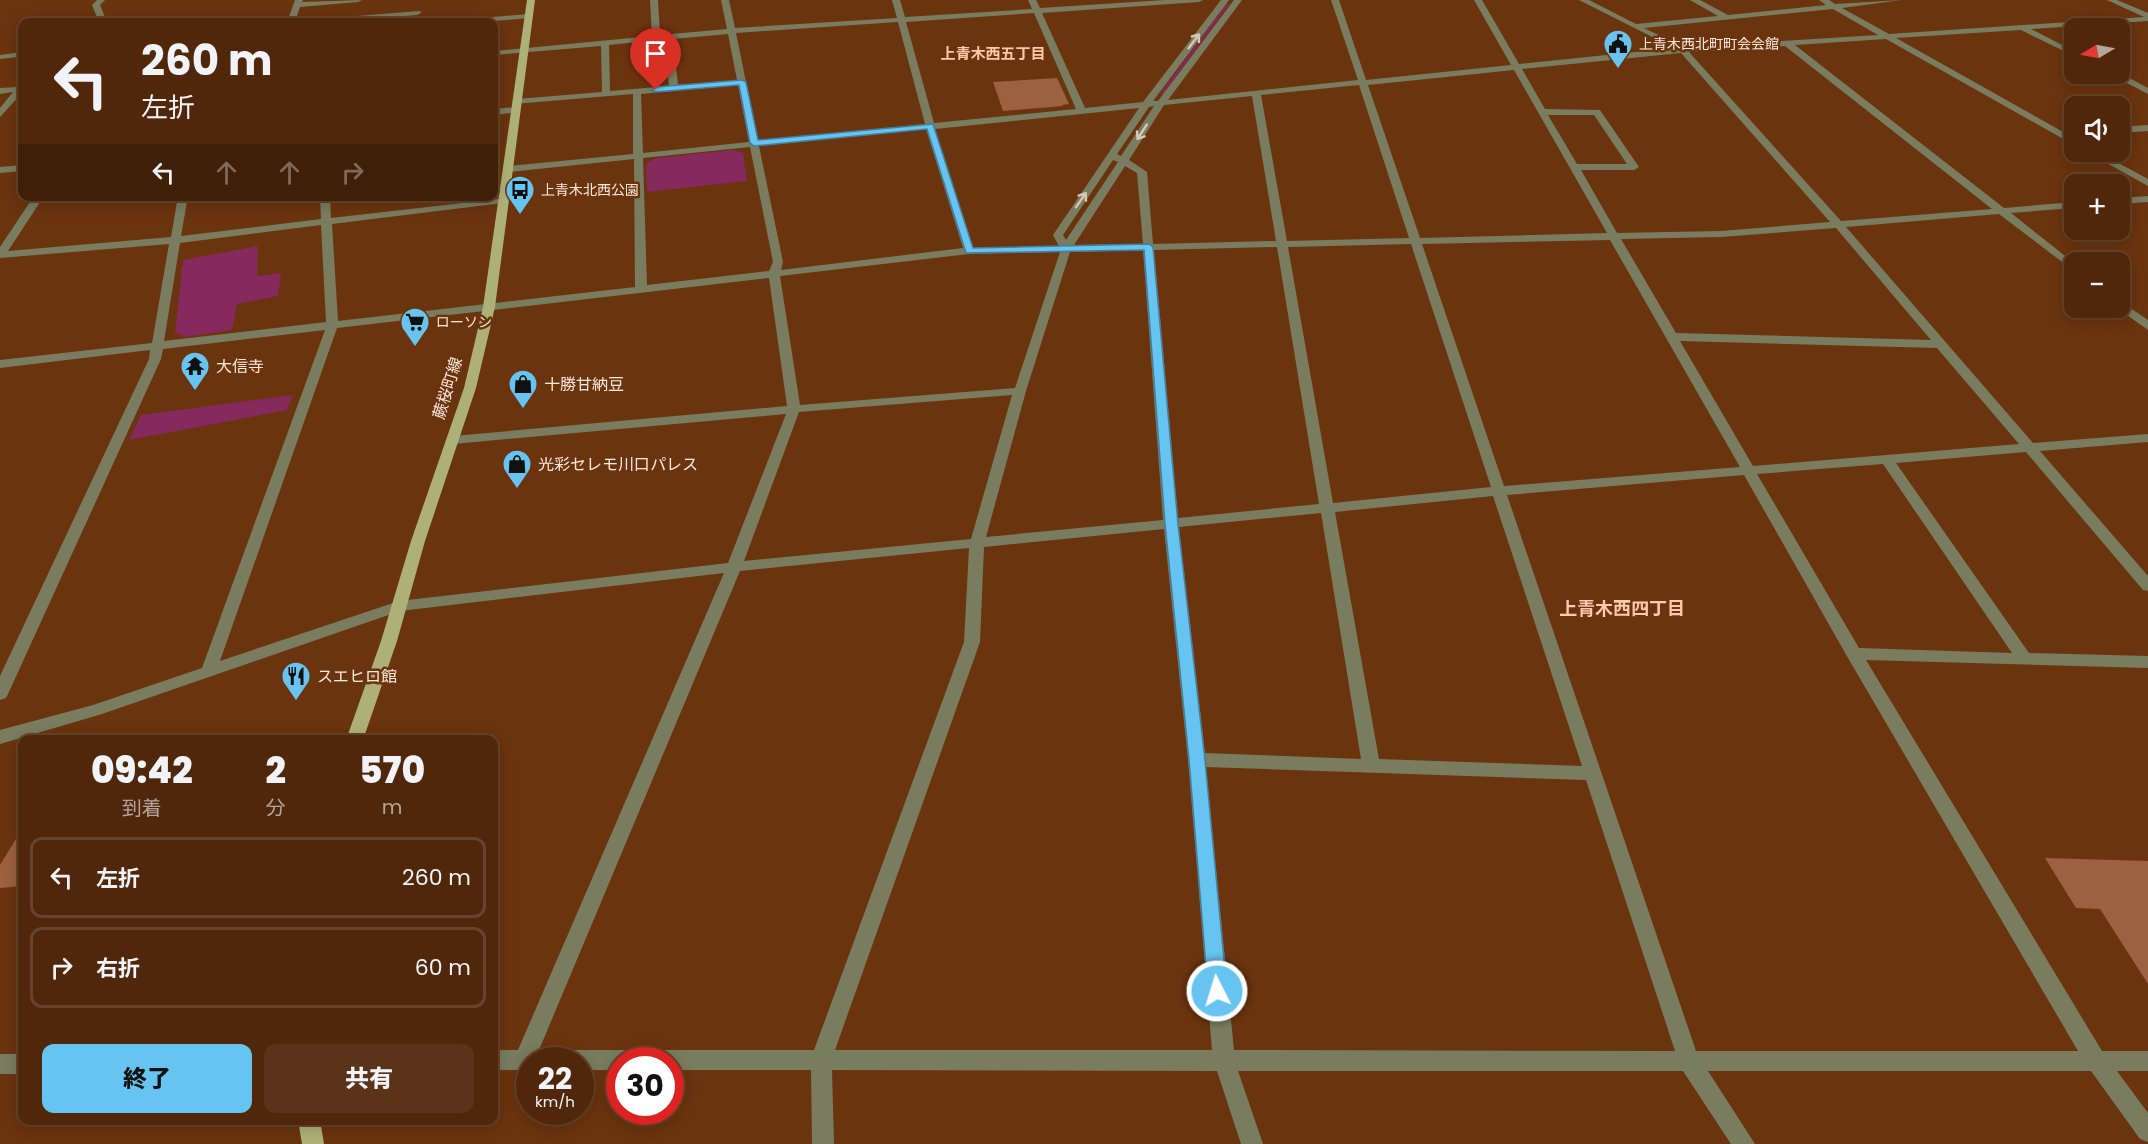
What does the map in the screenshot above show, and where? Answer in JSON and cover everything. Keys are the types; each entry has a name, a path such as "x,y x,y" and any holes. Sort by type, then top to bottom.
{"main road":[{"name":"蕨桜町線","path":"356,735 480,353 489,308 531,0"},
{"path":"310,1125 313,1144"}],"street":[{"path":"100,0 96,5 101,18"},
{"path":"292,18 298,3 358,0"},
{"path":"654,0 656,38"},
{"path":"530,1047 734,567 794,409 774,273 778,262 725,0"},
{"path":"896,0 930,126 969,251"},
{"path":"1032,0 1082,111"},
{"path":"498,53 731,32 1198,0"},
{"path":"823,1144 821,1060 972,642 977,543 1020,391 1066,249 1146,104 1225,0"},
{"path":"1066,249 1058,235 1238,0"},
{"path":"1335,0 1689,1062 1744,1144"},
{"path":"1478,0 1515,67 1616,236 1854,654 2096,1061 2148,1131"},
{"path":"1583,0 1683,50 1838,224 2148,586"},
{"path":"1694,0 1727,17"},
{"path":"1823,0 2062,135"},
{"path":"1636,26 1898,0"},
{"path":"2111,0 2148,17"},
{"path":"1763,4 1778,12"},
{"path":"344,18 417,10 414,18"},
{"path":"498,19 529,16"},
{"path":"508,169 1683,50 2148,17"},
{"path":"2020,26 2064,49"},
{"path":"669,37 674,88"},
{"path":"605,43 606,94"},
{"path":"1786,43 2064,260"},
{"path":"0,57 18,55"},
{"path":"498,111 516,106 606,94 742,82"},
{"path":"2130,82 2148,91"},
{"path":"0,91 18,89"},
{"path":"637,92 641,289"},
{"path":"1256,93 1371,765"},
{"path":"0,114 18,94"},
{"path":"1542,112 1597,112 1634,167 1575,167"},
{"path":"2130,129 2148,128"},
{"path":"1118,158 1142,172 1171,524 1197,760 1224,1061 1252,1144"},
{"path":"2110,162 2148,183"},
{"path":"0,170 18,168"},
{"path":"2130,200 2148,199"},
{"path":"498,201 503,200"},
{"path":"0,255 36,201"},
{"path":"0,694 155,359 182,201"},
{"path":"209,670 332,326 326,201"},
{"path":"0,255 177,240 494,201"},
{"path":"0,364 969,251 1721,234 2064,206"},
{"path":"2130,312 2148,327"},
{"path":"1673,337 1940,344"},
{"path":"453,440 1020,391"},
{"path":"0,737 96,710 399,606 734,567 1498,491 2148,438"},
{"path":"1887,459 2025,659"},
{"path":"1854,654 2148,662"},
{"path":"1197,760 1592,773"},
{"path":"498,1060 516,1059"},
{"path":"594,1059 2148,1061"}],"shaded area":[{"path":"1230,3 1163,94 1160,94 1226,4"},
{"path":"733,150 743,153 747,181 647,192 646,164 656,158"},
{"path":"258,246 257,276 281,273 278,296 237,304 232,330 185,337 175,332 183,260"},
{"path":"293,395 287,410 129,440 141,415"}],"building":[{"path":"1057,78 1069,104 1003,111 993,82"},
{"path":"18,836 18,886 0,888 0,865"},
{"path":"2045,858 2148,861 2148,984 2100,909 2076,908"}],"place":[{"name":"上青木西北町町会会館","path":"1618,70"},
{"name":"上青木北西公園","path":"520,216"},
{"name":"ローソン","path":"415,348"},
{"name":"大信寺","path":"195,392"},
{"name":"十勝甘納豆","path":"523,410"},
{"name":"光彩セレモ川口パレス","path":"517,490"},
{"name":"スエヒロ館","path":"296,702"}],"district":[{"name":"上青木西五丁目","path":"993,54"},
{"name":"上青木西四丁目","path":"1622,609"}],"route":[{"path":"656,90 742,82 754,143 930,126 969,251 1149,247 1171,524 1197,760 1217,991"}]}
